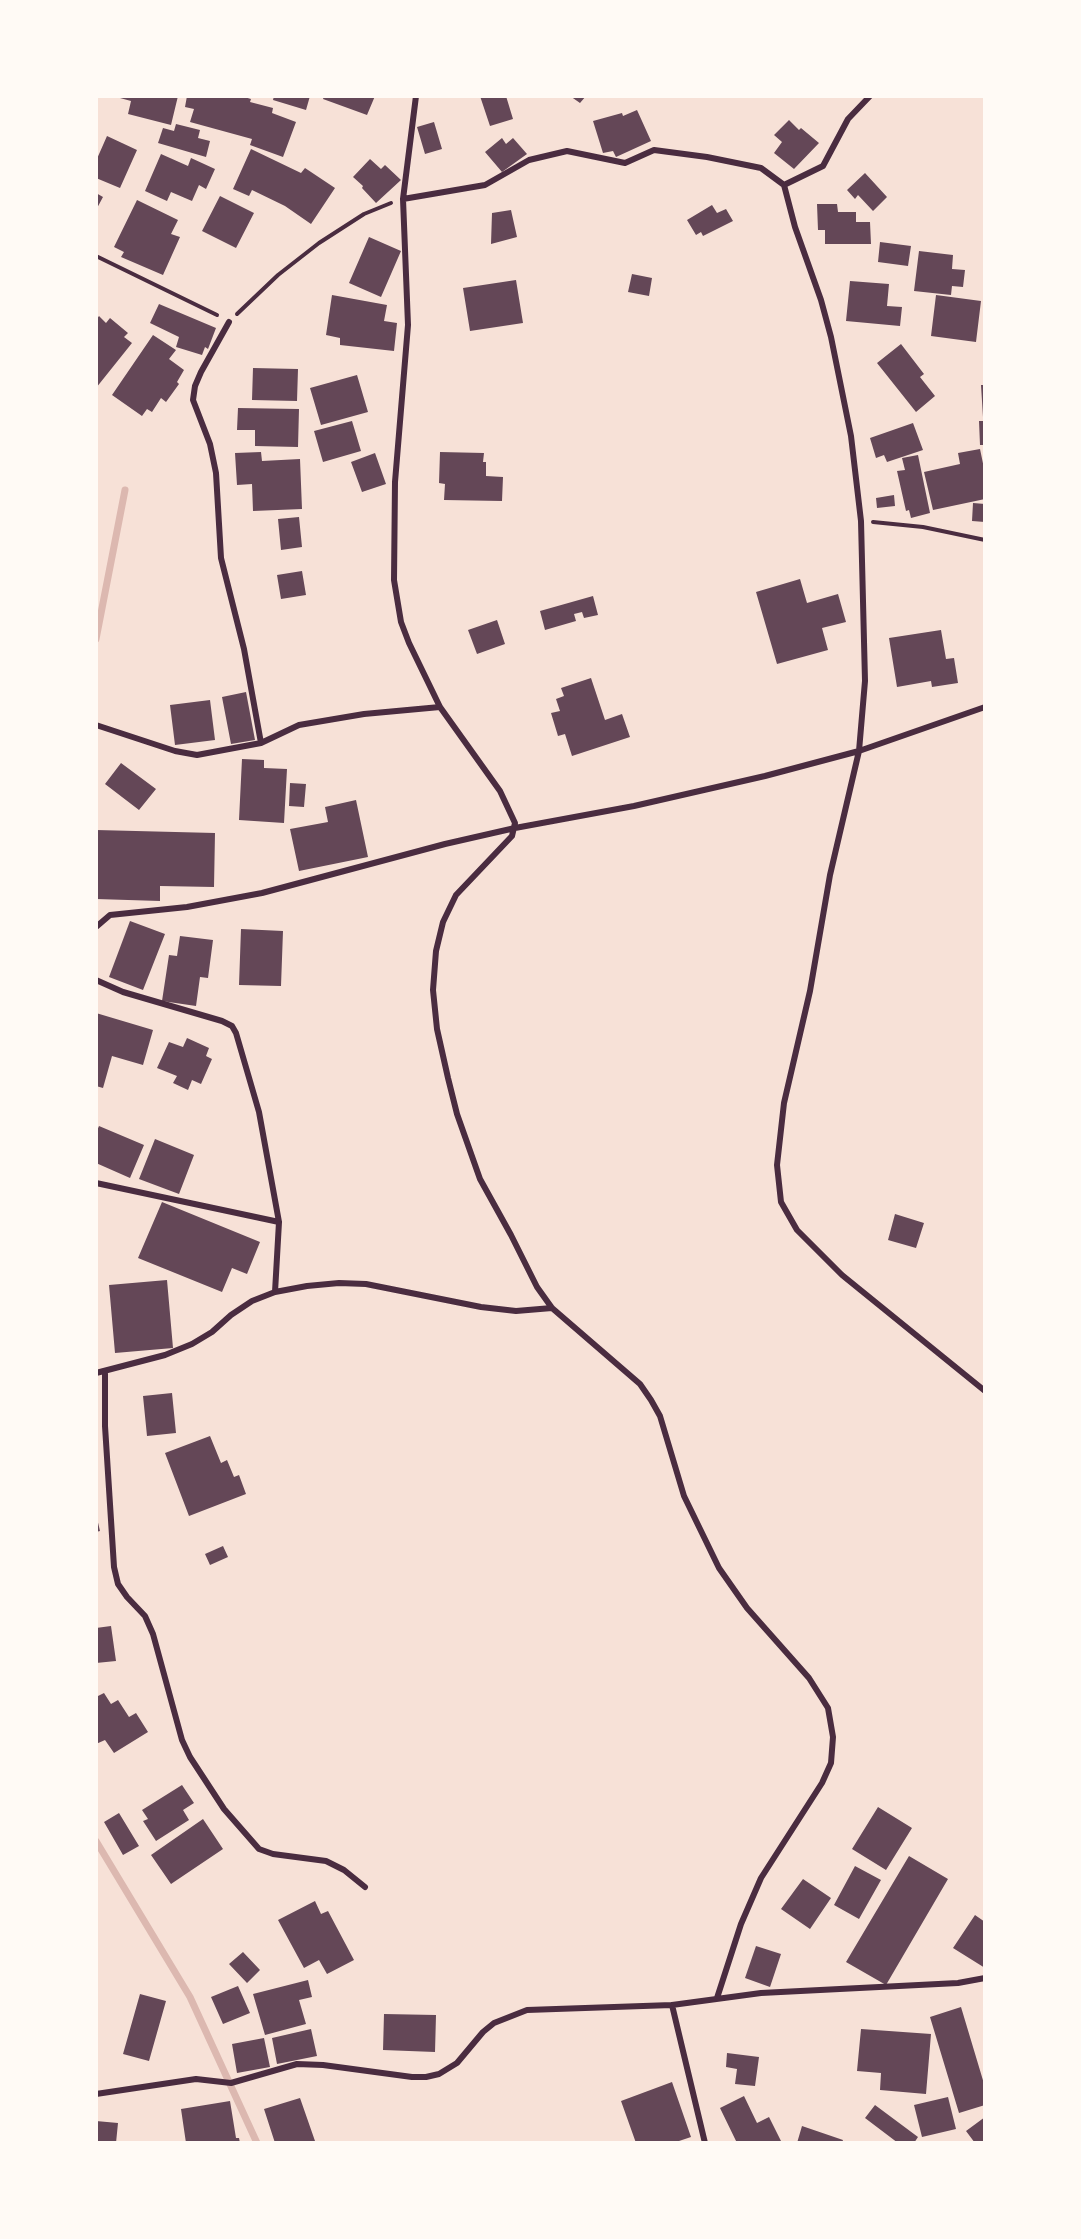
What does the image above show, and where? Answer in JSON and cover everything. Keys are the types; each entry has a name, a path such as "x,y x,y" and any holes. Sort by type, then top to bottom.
{"street":[{"path":"416,96 403,199 408,325 395,482 394,579 401,622 440,707 500,792 512,814 515,828 504,846 456,896 443,922 435,951 434,990 437,1029 457,1113 480,1179 537,1287 552,1308 640,1384 651,1400 664,1427 684,1496 719,1568 747,1608 809,1678 828,1708 833,1737 831,1763 822,1783 761,1878 741,1924 717,1998"},
{"path":"784,185 824,166 848,119 870,96"},
{"path":"403,199 485,185 529,160 567,151 625,164 654,150 707,157 761,168 784,185 795,227 821,300 831,337 850,436 861,521 865,681 859,751 830,875 810,992 784,1103 777,1165 781,1202 797,1230 842,1275 985,1391"},
{"path":"229,322 201,372 195,386 193,400 210,444 216,473 221,558 244,649 261,743"},
{"path":"96,927 110,915 187,907 262,893 445,844 515,828 634,806 765,776 859,751 985,706"},
{"path":"96,725 175,752 197,755 261,743 299,724 364,714 440,707"},
{"path":"96,980 123,992 232,1026 259,1112 279,1222 275,1292"},
{"path":"96,1183 279,1222"},
{"path":"96,1373 165,1355 192,1344 212,1332 252,1301 275,1292 339,1283 366,1284 481,1307 516,1311 552,1308"},
{"path":"105,1371 105,1426 114,1567 118,1584 145,1616 153,1634 182,1740 190,1756 224,1809 259,1849 273,1854 326,1861 344,1870 365,1887"},
{"path":"96,2094 196,2079 231,2083 297,2064 426,2077 439,2074 457,2063 473,2047 483,2032 494,2023 527,2010 672,2005 796,1990 958,1983 985,1978"},
{"path":"672,2005 705,2143"}],"path":[{"path":"96,256 175,293 229,322 278,275 319,243 364,214 403,199"},
{"path":"861,521 923,527 985,540"}],"building":[{"path":"120,96 178,96 171,125 128,114 131,101 120,98"},
{"path":"187,96 241,96 251,99 250,102 273,108 272,113 296,122 283,157 250,145 252,139 190,122 194,109 185,107"},
{"path":"274,96 310,96 306,110 273,100"},
{"path":"324,96 375,96 367,115 323,99"},
{"path":"480,96 506,96 513,119 490,126"},
{"path":"570,96 586,96 580,103"},
{"path":"637,110 651,141 616,157 613,151 603,153 593,121 622,113 623,116"},
{"path":"789,120 799,130 801,128 819,143 794,169 774,153 782,142 774,135"},
{"path":"434,122 442,149 425,154 417,127"},
{"path":"176,124 200,130 198,138 210,141 206,157 158,143 163,128 174,131"},
{"path":"107,136 137,150 120,188 96,178 96,161"},
{"path":"502,138 506,144 513,138 527,154 502,172 485,152"},
{"path":"251,149 301,173 305,168 335,188 311,224 285,206 252,190 249,196 233,189"},
{"path":"161,154 188,166 191,158 215,169 206,189 199,185 192,201 171,192 167,201 145,191"},
{"path":"370,159 381,169 385,165 401,180 376,203 353,177"},
{"path":"865,173 887,197 873,211 858,195 855,199 847,190"},
{"path":"96,193 103,197 96,210"},
{"path":"220,196 254,213 236,248 202,231"},
{"path":"137,200 178,220 171,234 180,237 163,275 121,257 124,252 114,247"},
{"path":"817,204 837,204 838,212 856,212 856,222 870,222 871,244 825,244 825,230 818,230"},
{"path":"712,205 717,213 726,209 733,221 703,236 701,232 696,235 687,220"},
{"path":"511,210 517,237 491,244 492,213"},
{"path":"369,237 401,251 381,297 349,283"},
{"path":"880,242 911,246 908,266 878,262"},
{"path":"919,251 953,255 952,269 965,270 963,287 952,286 951,295 914,291"},
{"path":"632,274 652,278 649,296 628,292"},
{"path":"516,280 523,323 470,331 463,288"},
{"path":"850,281 889,284 887,306 902,307 900,326 846,321"},
{"path":"332,295 387,305 384,321 397,323 394,351 340,345 340,338 326,335"},
{"path":"936,295 981,301 976,342 931,336"},
{"path":"159,304 216,328 208,349 205,347 202,355 176,347 179,337 150,323"},
{"path":"99,316 106,323 110,318 128,333 124,337 132,343 96,388 96,320"},
{"path":"153,335 176,350 169,359 184,370 177,382 179,384 166,402 161,398 152,412 147,409 142,416 112,395"},
{"path":"901,344 924,374 920,377 935,396 916,412 877,363"},
{"path":"253,368 298,369 297,401 252,400"},
{"path":"357,375 368,412 321,425 310,388"},
{"path":"981,385 985,385 985,417 983,417"},
{"path":"238,408 299,409 298,447 255,446 255,430 237,430"},
{"path":"352,421 361,451 323,462 314,431"},
{"path":"979,421 985,421 985,445 980,445"},
{"path":"913,423 923,450 887,462 884,455 876,458 870,438"},
{"path":"980,449 985,473 985,499 933,510 924,472 960,464 958,453"},
{"path":"261,452 262,461 300,459 302,509 253,511 252,484 237,485 235,453"},
{"path":"440,452 484,453 486,476 503,477 502,501 444,500 445,484 439,483"},
{"path":"375,453 386,484 362,492 351,462"},
{"path":"918,455 930,513 911,518 909,510 906,511 897,471 905,470 902,458"},
{"path":"894,495 895,506 877,508 876,498"},
{"path":"973,503 985,504 985,522 972,521"},
{"path":"299,517 302,547 281,550 278,519"},
{"path":"302,571 306,595 281,599 277,575"},
{"path":"800,579 807,603 838,594 846,622 822,628 828,650 777,664 756,592"},
{"path":"593,596 598,615 584,618 582,612 574,614 576,621 545,630 540,611"},
{"path":"497,620 505,644 477,654 468,630"},
{"path":"941,630 946,659 954,658 958,683 932,687 931,681 897,687 889,638"},
{"path":"591,678 605,720 622,714 630,737 572,756 565,734 558,736 551,713 560,711 556,699 564,696 561,688"},
{"path":"246,692 255,740 231,744 222,697"},
{"path":"210,700 215,740 175,745 170,705"},
{"path":"242,759 264,760 264,768 287,769 284,823 239,820"},
{"path":"121,763 156,789 139,810 105,784"},
{"path":"290,783 306,784 304,807 289,806"},
{"path":"356,800 368,857 299,871 290,829 328,822 325,807"},
{"path":"96,830 215,833 214,887 160,886 160,901 96,899"},
{"path":"130,921 165,934 143,990 109,977"},
{"path":"241,929 283,931 281,986 239,985"},
{"path":"180,936 213,940 208,978 200,977 196,1006 162,1001 169,955 177,956"},
{"path":"96,1013 153,1030 143,1065 112,1056 103,1088 96,1086"},
{"path":"187,1038 209,1048 206,1056 212,1059 201,1084 192,1080 188,1090 173,1083 177,1076 157,1068 169,1042 183,1047"},
{"path":"99,1126 144,1145 130,1178 96,1163 96,1133"},
{"path":"155,1139 194,1155 179,1194 139,1179"},
{"path":"162,1202 260,1242 247,1274 232,1268 222,1292 138,1258"},
{"path":"895,1214 924,1223 916,1248 888,1240"},
{"path":"167,1280 173,1348 115,1353 109,1285"},
{"path":"172,1393 176,1433 147,1436 143,1396"},
{"path":"210,1436 221,1463 227,1460 234,1477 239,1475 246,1494 189,1516 165,1453"},
{"path":"96,1514 100,1531 96,1532"},
{"path":"223,1546 228,1557 210,1565 205,1554"},
{"path":"111,1626 116,1661 96,1663 96,1628"},
{"path":"104,1693 111,1704 118,1700 129,1717 136,1713 148,1732 114,1753 105,1740 96,1744 96,1697"},
{"path":"182,1785 194,1803 183,1810 189,1820 156,1841 143,1821 148,1819 142,1810"},
{"path":"878,1807 912,1828 886,1870 852,1849"},
{"path":"119,1813 139,1846 123,1855 104,1822"},
{"path":"203,1819 223,1849 171,1884 151,1855"},
{"path":"909,1856 948,1879 886,1985 846,1962"},
{"path":"855,1866 881,1880 859,1919 834,1905"},
{"path":"803,1879 831,1898 810,1929 781,1909"},
{"path":"315,1901 321,1914 328,1911 354,1960 327,1974 319,1960 304,1968 278,1920"},
{"path":"975,1915 985,1922 985,1968 953,1948"},
{"path":"756,1946 781,1954 770,1987 745,1978"},
{"path":"243,1952 260,1970 247,1983 229,1964"},
{"path":"308,1980 312,1997 299,2000 306,2024 265,2035 253,1994"},
{"path":"238,1986 250,2013 223,2024 211,1997"},
{"path":"140,1994 166,2001 149,2061 123,2054"},
{"path":"961,2007 985,2087 985,2105 959,2113 930,2017"},
{"path":"384,2014 436,2015 435,2052 383,2050"},
{"path":"311,2029 317,2056 277,2064 272,2038"},
{"path":"861,2029 931,2034 926,2094 880,2090 881,2073 857,2071"},
{"path":"264,2038 270,2067 237,2073 232,2044"},
{"path":"727,2053 759,2057 755,2086 735,2084 737,2069 726,2067"},
{"path":"672,2082 691,2137 673,2143 636,2143 621,2101"},
{"path":"744,2096 757,2123 769,2117 782,2143 737,2143 720,2108"},
{"path":"948,2097 956,2129 922,2137 914,2105"},
{"path":"300,2098 315,2141 275,2143 264,2109"},
{"path":"230,2101 236,2138 239,2138 240,2143 186,2143 181,2109"},
{"path":"875,2105 918,2137 914,2143 898,2143 865,2118"},
{"path":"985,2117 985,2143 975,2143 966,2131"},
{"path":"96,2121 118,2123 116,2143 96,2143"},
{"path":"802,2126 843,2140 842,2143 797,2143"}],"waterway":[{"path":"96,639 125,490"},
{"path":"96,1841 190,1997 257,2143"}]}
